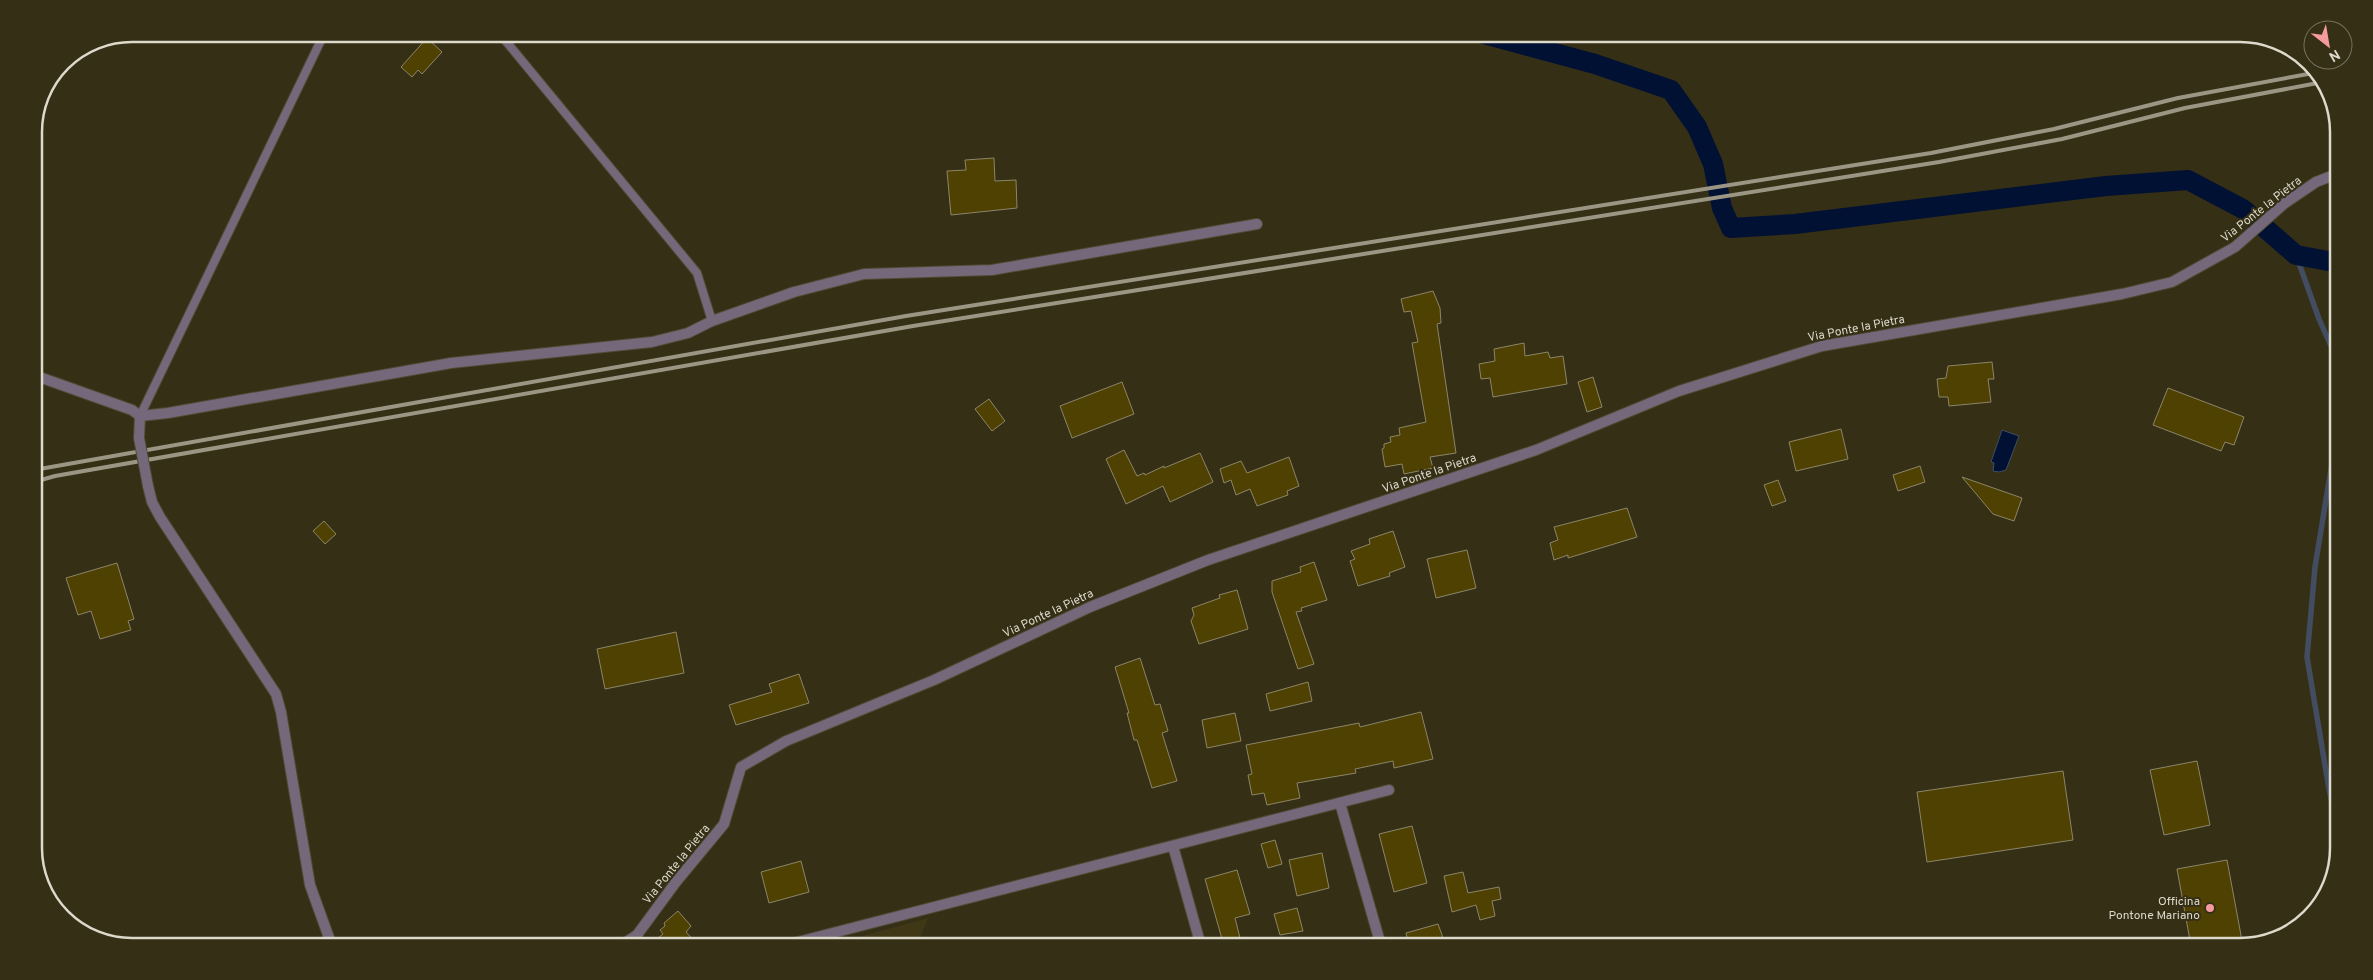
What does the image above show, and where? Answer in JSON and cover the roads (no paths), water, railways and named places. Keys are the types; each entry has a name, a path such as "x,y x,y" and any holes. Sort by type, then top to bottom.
{"street":[{"name":"Via Ponte la Pietra","path":"632,938 637,935 676,882 724,824 741,767 786,740 934,680 1090,607 1208,560 1536,450 1688,388 1822,346 2122,294 2172,282 2235,247 2267,219 2316,182 2330,177"},
{"path":"43,378 132,410 140,416 168,413 451,363 652,342 688,334 712,321 794,292 864,274 992,270 1257,224"},
{"path":"140,416 139,438 152,502 276,694 310,885 329,938"},
{"path":"813,938 1389,790"},
{"path":"1340,803 1379,938"},
{"path":"1173,846 1199,938"}],"lane":[{"path":"140,416 320,43"},
{"path":"507,43 697,273 712,321"}],"water":[{"path":"2002,430 2019,436 2006,470 1999,472 1993,471 1994,463 1991,462"}],"waterway":[{"path":"1515,42 1595,64 1671,90 1697,127 1713,164 1722,208 1731,228 1795,224 2106,186 2188,180 2243,209 2296,255 2330,261"},
{"path":"2296,255 2330,344"},
{"path":"2330,475 2315,567 2307,657 2330,794"}],"railway":[{"path":"43,468 906,316 1931,153 2054,129 2178,98 2308,74"},
{"path":"43,479 913,326 1939,162 2062,139 2185,108 2316,83"}],"place":[{"name":"Officina Pontone Mariano","path":"2210,908"}]}
